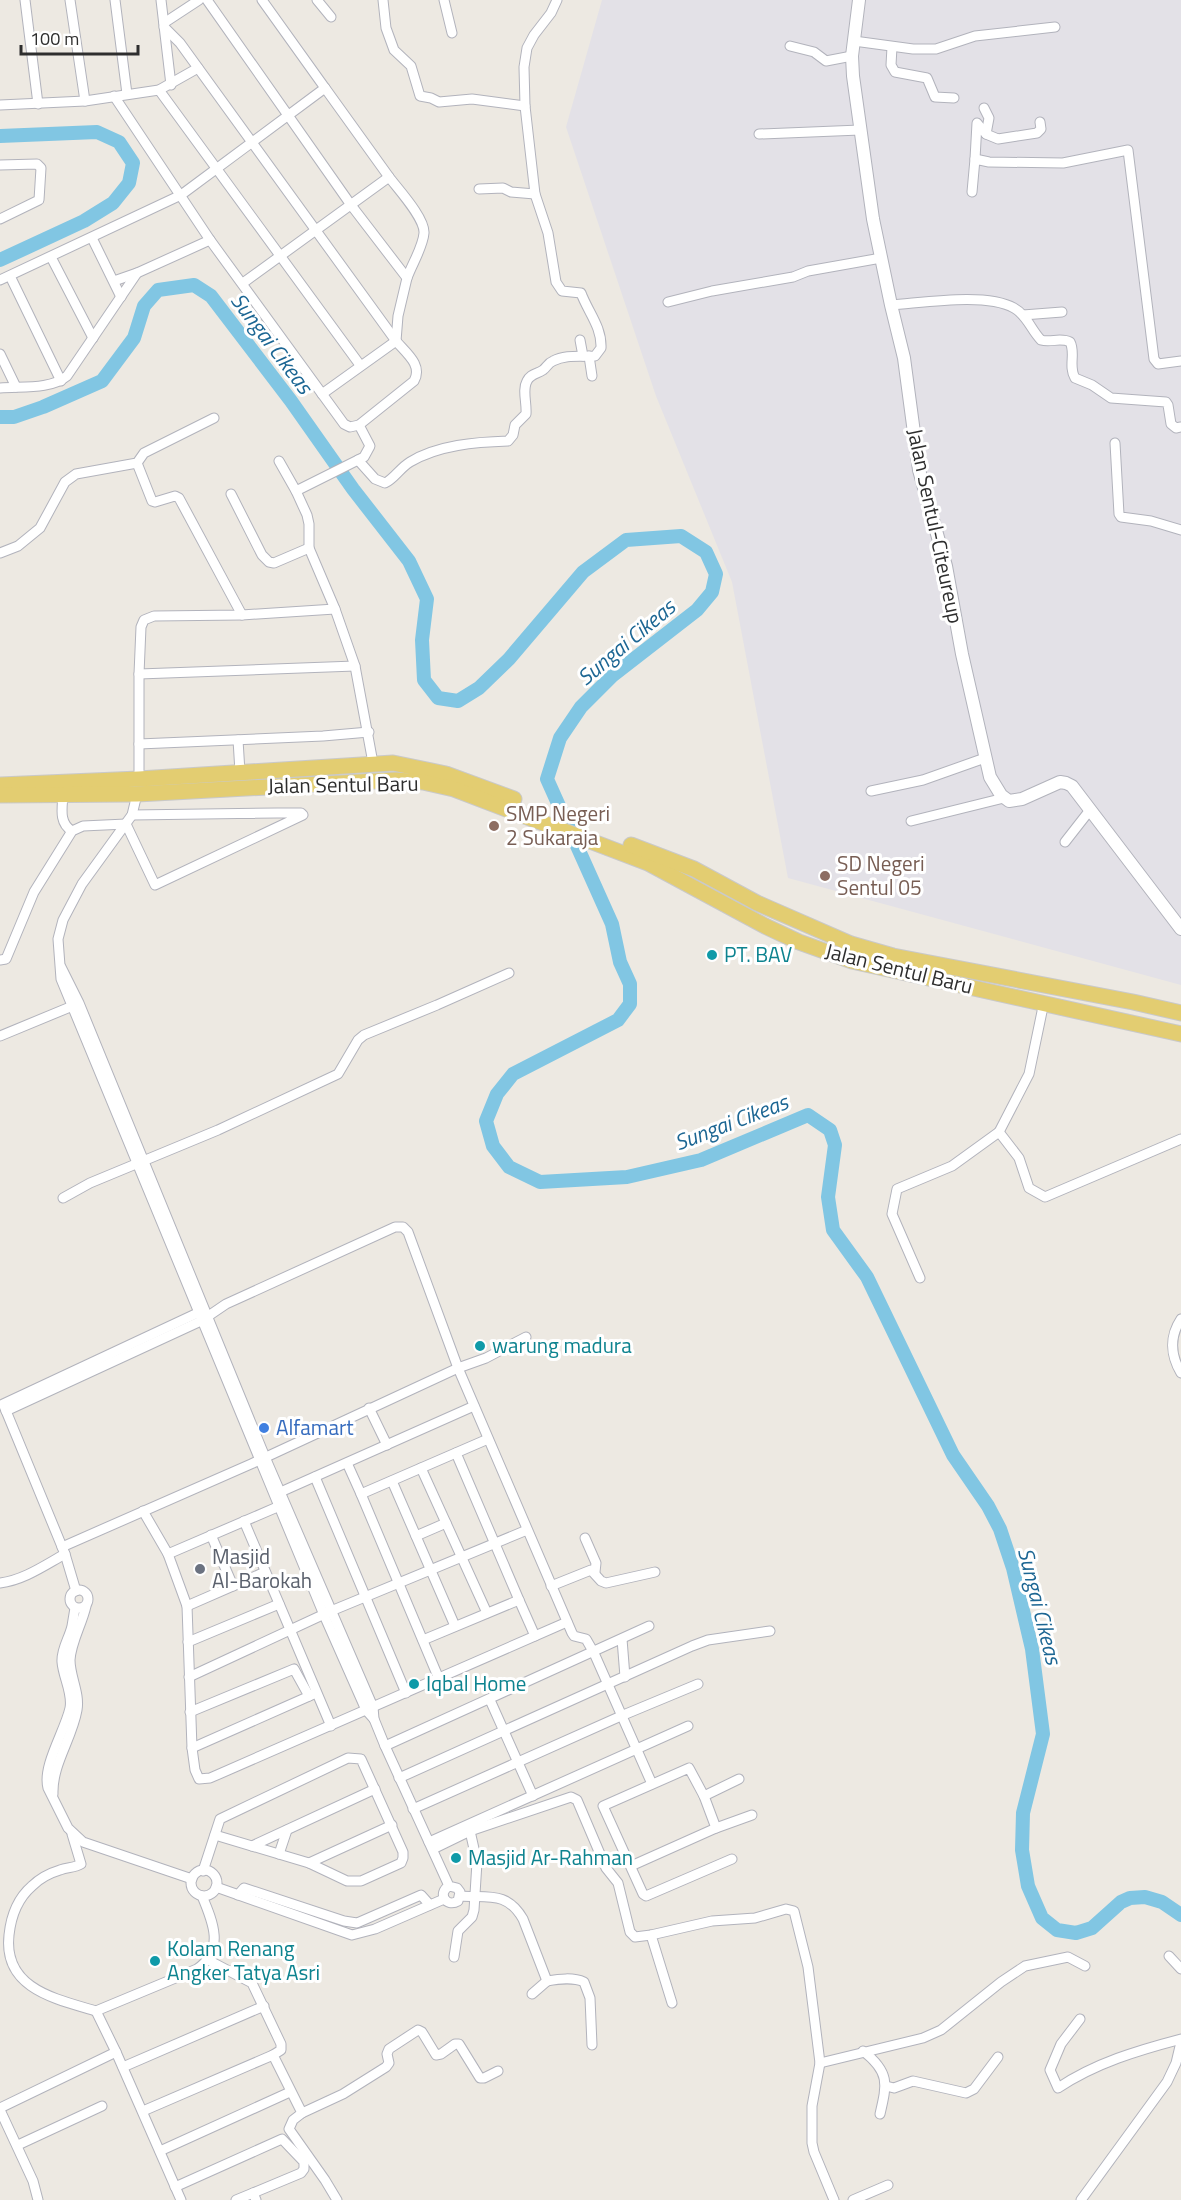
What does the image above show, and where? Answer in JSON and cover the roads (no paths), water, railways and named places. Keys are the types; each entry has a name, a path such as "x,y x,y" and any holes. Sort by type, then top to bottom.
{"main road":[{"name":"Jalan Sentul Baru","path":"0,785 44,790 63,795 237,772 393,763 446,774 514,805 639,854 694,869 766,908 851,944 892,956 1181,1013"},
{"path":"237,772 246,788"},
{"path":"227,789 237,772"},
{"name":"Jalan Sentul Baru","path":"0,795 44,790 138,786 227,789 411,781 454,789 514,805"},
{"name":"Jalan Sentul Baru","path":"639,854 765,926 852,961 1181,1034"},
{"path":"1125,1023 1133,1002"},
{"path":"1146,1028 1154,1007"}],"street":[{"path":"25,0 38,104"},
{"path":"70,0 85,100"},
{"path":"115,0 127,94"},
{"path":"161,0 171,85"},
{"path":"164,25 199,0"},
{"path":"207,0 351,205 407,278"},
{"path":"262,0 417,214 424,228 423,237 407,278 398,316 396,341"},
{"path":"317,0 331,17"},
{"path":"383,0 386,28 394,50 411,66 420,96 439,102 472,99 525,106"},
{"path":"444,0 452,33"},
{"path":"356,461 375,479 385,483 390,481 401,468 427,454 486,442 508,441 513,435 515,424 526,414 527,380 556,359 597,355 601,348 598,328 581,293 565,292 557,285 548,233 535,194 525,106 524,67 527,48 551,13 557,0"},
{"name":"Jalan Sentul-Citeureup","path":"859,0 852,56 860,130 873,219 904,358 918,470 946,566 985,758 990,777 1004,798"},
{"path":"114,96 210,240 344,424 350,427 359,425 410,386 418,375 416,366 180,43 164,25"},
{"path":"854,41 912,49 936,49 975,36 1055,27"},
{"path":"790,46 814,52 826,61 852,56"},
{"path":"892,47 893,70 927,78 933,95 937,98 954,98"},
{"path":"0,105 85,100 159,90 198,68"},
{"path":"0,280 181,195 325,88"},
{"path":"159,90 360,365"},
{"path":"984,108 989,118 986,134"},
{"path":"972,192 976,124 979,124 986,134 998,140 1034,135 1040,132 1040,122"},
{"path":"759,134 860,130"},
{"path":"975,159 989,162 1064,163 1128,150 1154,359 1158,363 1181,361"},
{"path":"0,165 37,164 41,168 39,200 0,219"},
{"path":"243,283 389,177"},
{"path":"479,189 502,188 511,192 535,194"},
{"path":"92,238 121,297"},
{"path":"114,281 210,240"},
{"path":"51,257 93,338"},
{"path":"668,302 712,291 881,258"},
{"path":"0,388 62,381 137,273"},
{"path":"10,276 62,381"},
{"path":"891,306 947,300 974,300 1009,306 1023,315 1041,340 1064,340 1072,344 1071,369 1075,378 1092,385 1111,398 1164,401 1168,405 1171,424 1176,428 1181,427"},
{"path":"1023,315 1062,312"},
{"path":"580,340 592,376"},
{"path":"322,394 396,341"},
{"path":"0,354 16,387"},
{"path":"0,553 18,546 40,528 65,482 76,474 137,463 142,455 152,449 214,418"},
{"path":"296,491 356,461 368,452 370,446 359,425"},
{"path":"1115,443 1121,518 1151,521 1181,530"},
{"path":"279,460 296,491 309,524 309,549 336,609 355,666 374,763"},
{"path":"137,463 152,501 175,496 179,498 242,615"},
{"path":"231,494 262,555 269,562 274,563 309,549"},
{"path":"336,609 242,615 154,616 144,620 141,627 139,674 138,786 132,815 82,884 63,920 58,939 61,967 75,1005 262,1459 399,1778 449,1886"},
{"path":"139,674 355,666"},
{"path":"139,744 369,732"},
{"path":"237,772 238,740"},
{"path":"871,791 923,780 974,764 985,758"},
{"path":"911,821 1004,798 1014,801 1050,785 1066,783 1090,810 1181,929"},
{"path":"63,795 62,816 66,826 72,831"},
{"path":"1065,842 1090,810"},
{"path":"126,824 155,885 303,815 285,813 132,815"},
{"path":"0,960 6,959 34,892 72,831 83,826 126,824"},
{"path":"63,1198 90,1183 141,1163 338,1074 358,1040 364,1035 509,973"},
{"path":"920,1278 892,1214 897,1189 952,1166 999,1132 1029,1074 1044,1002"},
{"path":"0,1036 75,1005"},
{"path":"999,1132 1018,1158 1029,1188 1045,1197 1181,1139"},
{"path":"76,1591 64,1551 3,1405 395,1227 403,1227 408,1232 458,1368 567,1622 573,1635 586,1639 594,1653 652,1784"},
{"path":"1181,1319 1177,1325 1172,1351 1181,1373"},
{"path":"0,1583 35,1571 64,1551 143,1511 262,1459 458,1368 486,1358 526,1337"},
{"path":"277,1493 474,1406"},
{"path":"369,1408 387,1445"},
{"path":"361,1494 488,1439"},
{"path":"456,1453 535,1636"},
{"path":"347,1463 440,1679"},
{"path":"421,1468 487,1613"},
{"path":"315,1477 406,1693"},
{"path":"392,1481 455,1626"},
{"path":"168,1554 282,1505"},
{"path":"143,1511 168,1554 187,1606 192,1748 196,1774 202,1780 440,1679 567,1622"},
{"path":"244,1521 291,1632 312,1694"},
{"path":"416,1536 446,1523"},
{"path":"189,1677 328,1613 527,1530"},
{"path":"211,1535 232,1586"},
{"path":"585,1538 596,1563 595,1572 601,1581 606,1583 655,1572"},
{"path":"551,1586 591,1570 595,1572"},
{"path":"187,1606 265,1572"},
{"path":"53,1798 56,1769 76,1714 78,1701 71,1668 71,1655 88,1603 87,1594 84,1591 76,1591 70,1597 71,1605 75,1608 86,1606"},
{"path":"423,1640 519,1600"},
{"path":"188,1642 279,1604"},
{"path":"75,1608 72,1628 62,1652 62,1662 71,1701 46,1783 71,1832 81,1864 42,1878 21,1898 14,1910 10,1925 9,1954 22,1978 38,1992 96,2011 197,1969 208,1960 213,1946 214,1925 202,1896 192,1889 192,1879 198,1872 203,1871 213,1874 217,1882 210,1895 202,1896"},
{"path":"385,1746 594,1653 649,1626"},
{"path":"399,1778 708,1640 770,1631"},
{"path":"622,1639 625,1677"},
{"path":"190,1712 294,1670 331,1726"},
{"path":"413,1809 698,1684"},
{"path":"192,1748 312,1694"},
{"path":"490,1700 533,1796"},
{"path":"431,1846 533,1796 688,1726"},
{"path":"203,1871 220,1819 348,1758 361,1759 392,1825 403,1852 403,1858 401,1863 361,1881 348,1881 309,1863 215,1836"},
{"path":"716,1828 704,1796 689,1768 599,1807 646,1896 732,1859"},
{"path":"704,1796 739,1779"},
{"path":"252,1846 375,1789"},
{"path":"431,1846 560,1800 575,1797 606,1868 618,1883 630,1932 635,1937 712,1921 756,1918 792,1909 796,1914 808,1967 820,2063 812,2106 812,2143 834,2200"},
{"path":"631,1866 716,1828 752,1815"},
{"path":"309,1863 392,1825"},
{"path":"279,1854 287,1830"},
{"path":"454,1958 458,1931 472,1917 476,1897 477,1862 470,1831"},
{"path":"71,1832 83,1842 192,1879"},
{"path":"449,1886 457,1888 460,1896"},
{"path":"449,1886 442,1894 448,1903 453,1903 460,1896"},
{"path":"216,1887 352,1935 363,1934 444,1899"},
{"path":"238,1895 244,1888 354,1923 421,1895 430,1905"},
{"path":"460,1896 497,1897 507,1900 518,1910 547,1981"},
{"path":"279,1910 283,1899"},
{"path":"317,1923 320,1912"},
{"path":"370,1918 375,1929"},
{"path":"651,1935 672,2003"},
{"path":"1169,1956 1181,1969"},
{"path":"820,2063 923,2038 945,2029 1001,1982 1025,1966 1068,1957 1086,1966"},
{"path":"143,2112 281,2050 281,2044 250,1980 208,1960"},
{"path":"532,1994 547,1981 570,1979 584,1982 590,1998 592,2045"},
{"path":"123,2067 264,2006"},
{"path":"96,2011 181,2200"},
{"path":"1080,2019 1061,2044 1050,2070 1058,2088 1092,2068 1134,2052 1181,2041 1176,2063 1167,2082 1081,2200"},
{"path":"337,2200 289,2129 293,2120 302,2113 343,2094 386,2067 389,2063 387,2054 389,2049 418,2030 422,2032 436,2055 459,2044 480,2078 498,2071"},
{"path":"863,2051 880,2066 886,2086 880,2114"},
{"path":"38,2200 18,2145 0,2109 116,2052"},
{"path":"273,2055 302,2113"},
{"path":"886,2086 894,2088 913,2081 966,2093 974,2089 998,2057"},
{"path":"160,2151 290,2092"},
{"path":"18,2145 102,2106"},
{"path":"175,2187 282,2139 304,2162 304,2169 301,2173 254,2197 236,2200"},
{"path":"853,2200 888,2185"}],"waterway":[{"name":"Sungai Cikeas","path":"0,136 97,132 119,142 133,163 129,183 113,203 84,221 0,260"},
{"name":"Sungai Cikeas","path":"0,417 14,417 43,407 102,381 134,338 144,306 158,290 194,285 211,296 409,561 427,599 422,640 424,680 438,698 458,701 479,688 509,659 583,572 626,540 681,536 706,552 716,574 712,592 697,610 612,676 581,707 560,738 547,779 612,924 620,962 630,984 630,1004 618,1020 513,1074 497,1094 486,1121 493,1146 509,1167 540,1182 627,1177 701,1160 808,1115 830,1130 835,1145 828,1197 833,1230 867,1277 953,1455 988,1506 1000,1529 1013,1568 1032,1649 1043,1734 1023,1813 1022,1850 1028,1886 1042,1918 1057,1930 1076,1933 1092,1928 1121,1902 1130,1898 1145,1897 1162,1902 1181,1915"}],"place":[{"name":"SMP Negeri 2 Sukaraja","path":"494,826"},
{"name":"SD Negeri Sentul 05","path":"825,876"},
{"name":"PT. BAV","path":"712,955"},
{"name":"warung madura","path":"480,1346"},
{"name":"Alfamart","path":"264,1428"},
{"name":"Masjid Al-Barokah","path":"200,1569"},
{"name":"Iqbal Home","path":"414,1684"},
{"name":"Masjid Ar-Rahman","path":"456,1858"},
{"name":"Kolam Renang Angker Tatya Asri","path":"155,1961"}]}
